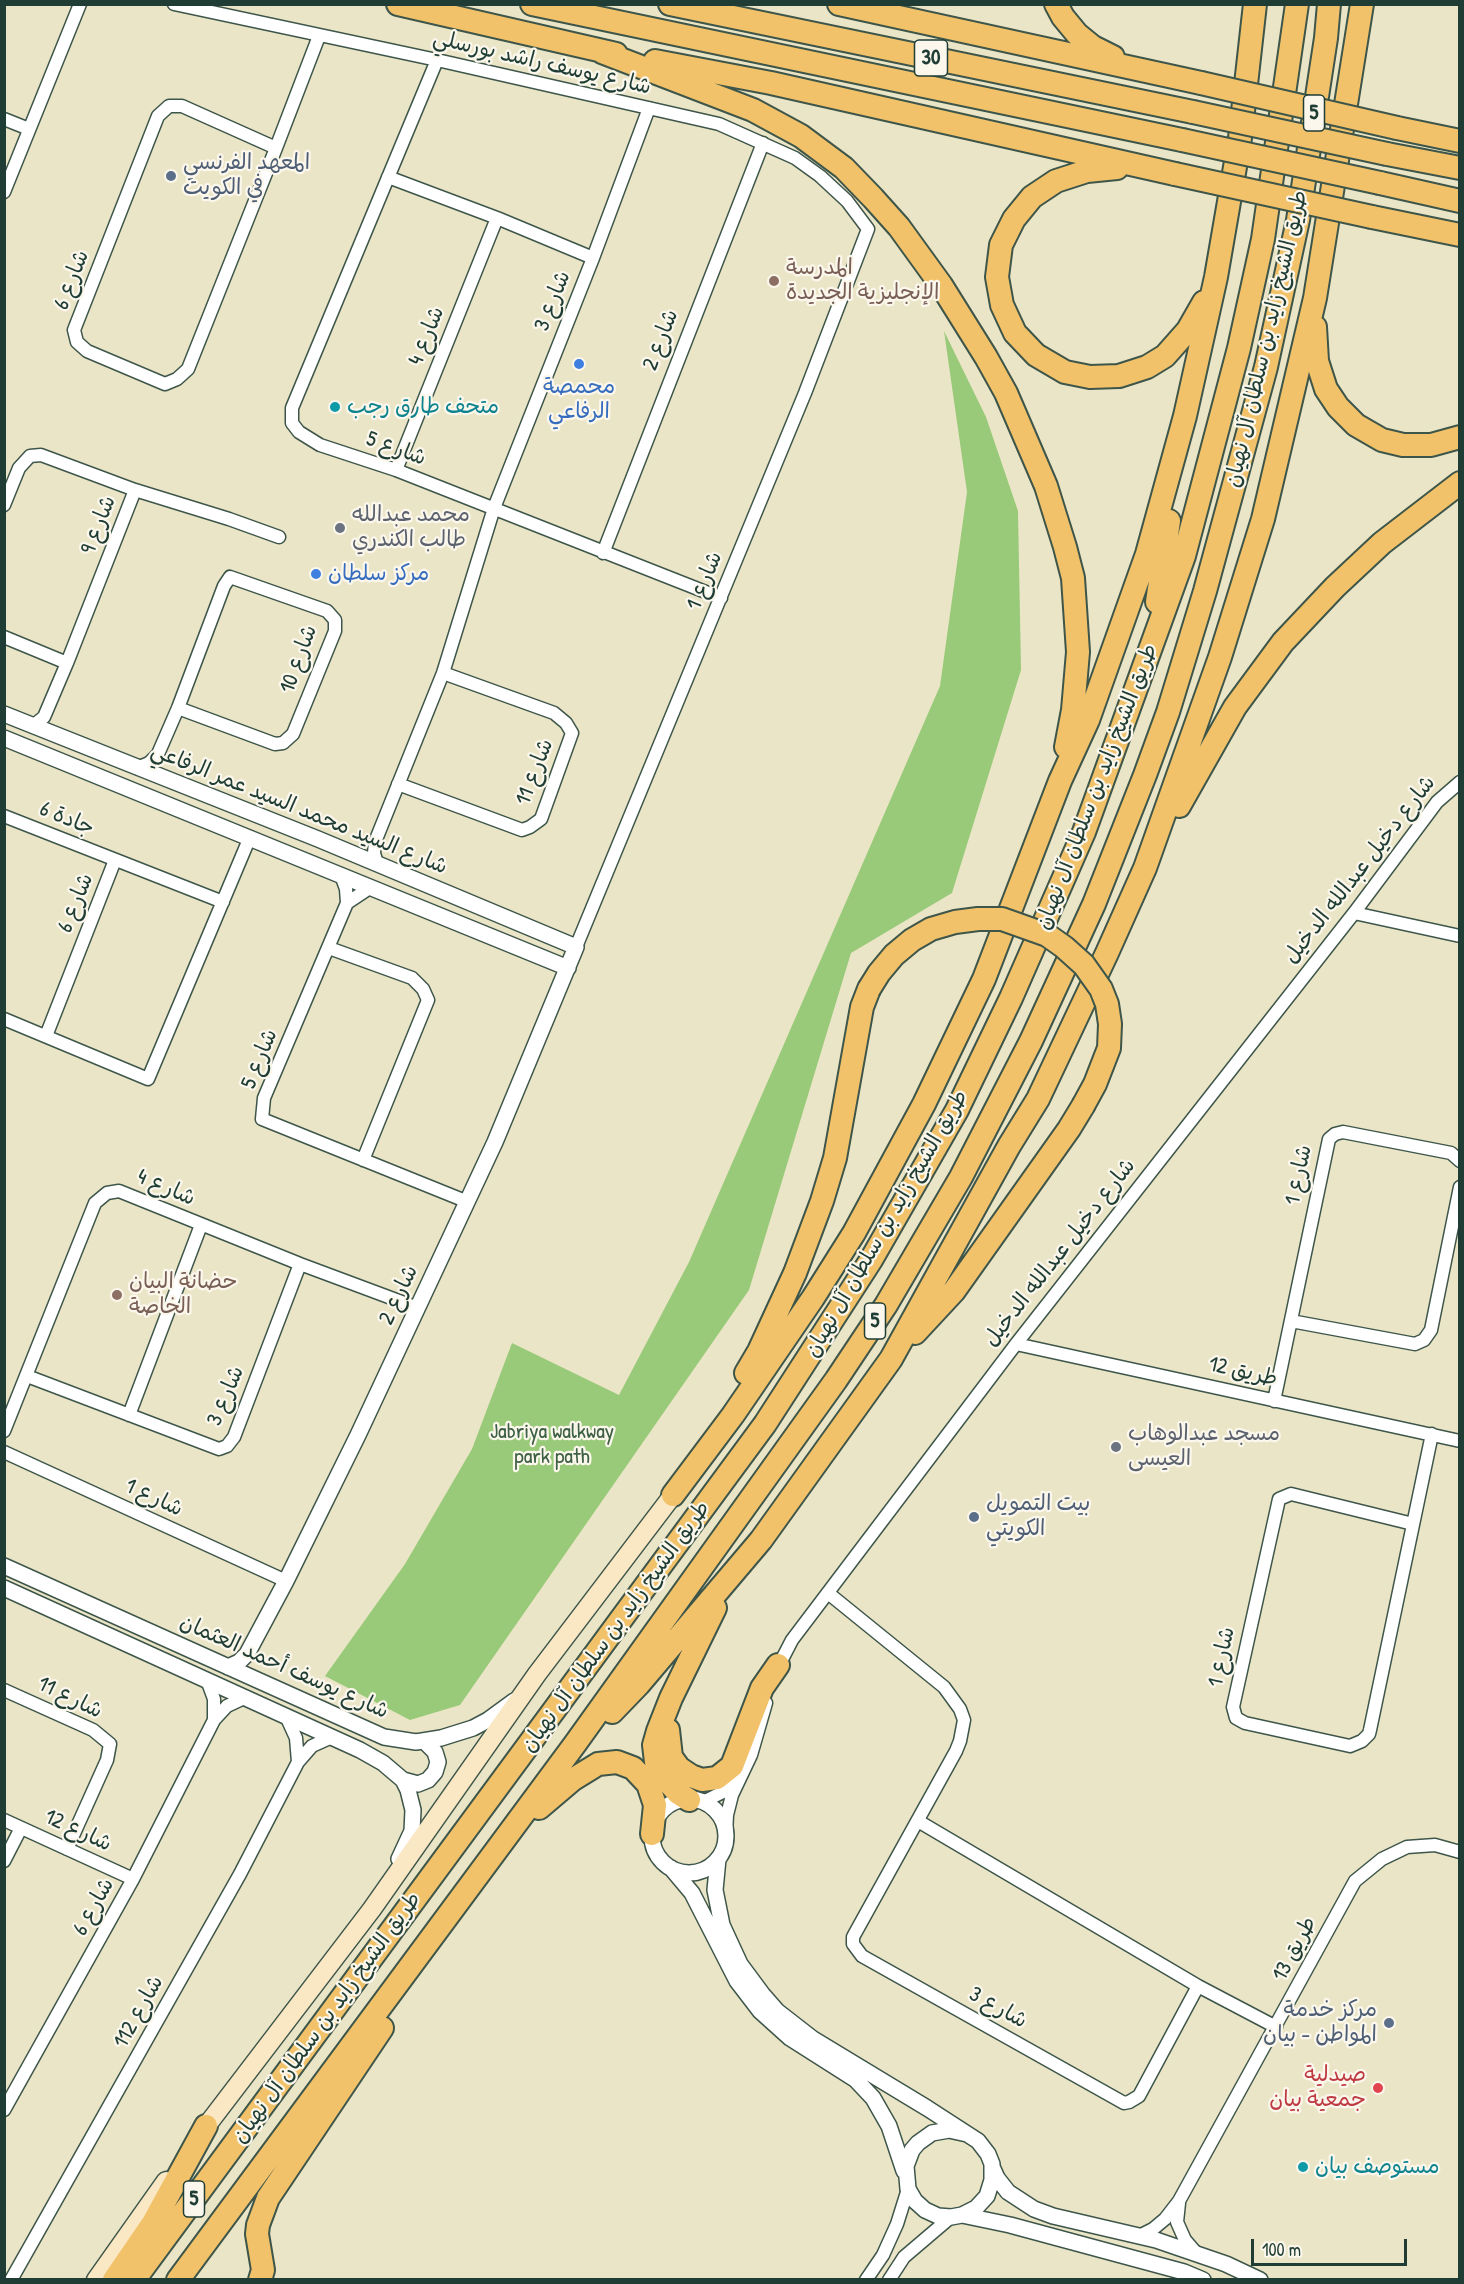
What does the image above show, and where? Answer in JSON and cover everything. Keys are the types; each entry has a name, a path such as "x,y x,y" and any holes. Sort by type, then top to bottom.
{"highway":[{"path":"398,4 602,52 771,83 1140,167 1460,235"},
{"name":"30","path":"532,4 1182,140 1460,201"},
{"name":"30","path":"670,4 1460,168"},
{"path":"839,4 1397,128 1453,137"},
{"path":"1056,4 1069,25 1084,41 1144,72"},
{"path":"672,1495 733,1415 813,1298 854,1233 924,1104 984,979 1060,781 1088,720 1147,555 1185,416 1216,277 1240,138 1255,4"},
{"name":"طريق الشيخ زايد بن سلطان آل نهيان","path":"134,2280 765,1424 865,1269 957,1110 1011,998 1084,832 1184,556 1209,469 1263,239 1297,4"},
{"name":"طريق الشيخ زايد بن سلطان آل نهيان","path":"178,2280 575,1744 785,1454 886,1305 971,1156 1036,1030 1094,904 1168,712 1205,591 1266,367 1298,220 1326,38 1329,4"},
{"path":"575,1744 599,1724 639,1684 729,1579 761,1540 891,1359 1009,1146 1038,1099 1145,868 1220,657 1263,519 1315,298 1362,4"},
{"path":"1358,40 1369,4"},
{"path":"602,52 753,110 822,150 861,185 899,227 941,285 1005,393 1029,443 1054,508 1073,578 1077,652 1073,710 1060,781"},
{"path":"771,83 809,84 919,100 1008,105"},
{"path":"1140,167 1097,170 1067,176 1042,190 1020,210 1004,236 997,266 999,296 1005,315 1015,333 1036,355 1065,372 1100,378 1128,374 1156,362 1178,343 1194,320 1216,277"},
{"path":"1406,224 1460,245"},
{"path":"1315,298 1315,346 1320,373 1331,398 1350,421 1372,436 1403,445 1431,446 1460,437"},
{"path":"1150,654 1185,416"},
{"path":"1145,868 1235,707 1276,650 1308,614 1382,543 1460,483"},
{"path":"1009,1146 1069,995 1094,904"},
{"path":"672,1495 759,1351 806,1246 835,1158 862,1007 869,989 894,955 912,940 931,929 978,919 1002,919 1047,935 1064,946 1084,965 1101,989 1107,1004 1110,1024 1109,1048 1095,1084 1069,1129 954,1291 891,1359"},
{"path":"696,1801 678,1793 668,1784 656,1762 654,1745 671,1698 729,1579"},
{"path":"671,1698 668,1729 671,1757 679,1768 691,1776 702,1780 717,1778 732,1766 762,1688 778,1665"},
{"path":"493,1854 572,1780 598,1764 610,1761 624,1763 633,1768 648,1784 655,1805 652,1834"},
{"path":"264,2276 257,2245 257,2234 268,2198 394,2009 467,1888"},
{"path":"114,2280 153,2223 206,2126"}],"main road":[{"path":"96,2280 206,2126 372,1908 537,1674 672,1495"}],"street":[{"path":"4,192 80,4"},
{"name":"شارع يوسف راشد بورسلي","path":"174,4 720,124 795,158 820,176 847,201 868,229"},
{"name":"شارع 6","path":"276,148 182,106 169,106 158,116 74,330 77,342 87,351 165,384 177,379 188,369 276,148 319,36"},
{"name":"شارع 5","path":"437,60 292,408 292,423 299,432 320,445 396,470 721,598"},
{"name":"شارع 3","path":"494,508 593,258 649,108"},
{"path":"4,119 29,129"},
{"name":"شارع 2","path":"603,553 763,143"},
{"path":"388,177 497,218 593,258"},
{"name":"شارع 4","path":"396,470 497,218"},
{"name":"شارع 1","path":"576,947 805,393 868,229"},
{"name":"شارع 9","path":"4,505 19,468 30,456 41,455 135,490 68,663 46,714 34,725"},
{"path":"135,490 279,537"},
{"path":"377,864 374,853 375,842 443,673 494,508"},
{"name":"شارع 10","path":"158,754 224,586 230,576 327,611 335,620 335,631 292,734 283,743 274,744 178,708"},
{"path":"4,637 68,663"},
{"name":"شارع 11","path":"398,784 522,830 530,828 541,819 572,733 566,723 555,713 443,673"},
{"name":"شارع السيد محمد السيد عمر الرفاعي","path":"4,714 318,839 576,947"},
{"path":"46,714 47,724 53,732"},
{"name":"شارع السيد محمد السيد عمر الرفاعي","path":"4,738 568,968"},
{"path":"137,768 149,763 158,754"},
{"path":"158,754 160,767 166,779"},
{"path":"47,755 68,755 177,798 184,798 186,793 183,787"},
{"name":"شارع دخيل عبدالله الدخيل","path":"726,1834 727,1815 732,1795 739,1776 751,1755 778,1665 786,1648 962,1419 1016,1344 1354,913 1437,802 1460,782"},
{"path":"199,817 198,806 203,804 295,840 318,839"},
{"name":"جادة 6","path":"4,816 115,860"},
{"path":"4,1019 148,1079 250,837"},
{"path":"355,855 366,850 375,842"},
{"name":"شارع 6","path":"46,1036 115,860 224,902"},
{"path":"341,875 347,903 371,887"},
{"name":"شارع 5","path":"347,903 264,1098 262,1119 468,1202"},
{"path":"1354,913 1460,936"},
{"name":"شارع 2","path":"228,1667 239,1662 247,1654 286,1581 418,1308 468,1202 576,947"},
{"path":"329,948 412,978 423,988 428,1000 363,1160"},
{"name":"شارع 1","path":"1274,1401 1327,1143 1332,1137 1343,1132 1451,1153 1460,1161"},
{"path":"1291,1321 1415,1344 1424,1340 1431,1330 1460,1187"},
{"name":"شارع 4","path":"4,1431 95,1203 107,1193 119,1191 300,1264 418,1308"},
{"path":"129,1416 201,1225"},
{"name":"شارع 3","path":"27,1376 219,1449 226,1446 234,1437 300,1264"},
{"name":"طريق 12","path":"1016,1344 1460,1441"},
{"name":"شارع 1","path":"1413,1524 1291,1494 1279,1499 1233,1707 1234,1715 1238,1720 1350,1746 1362,1742 1366,1737 1370,1730 1432,1434"},
{"name":"شارع 1","path":"4,1452 286,1581"},
{"name":"شارع يوسف أحمد العثمان","path":"4,1566 373,1733 405,1741 424,1741 457,1734 488,1720 515,1699 537,1674"},
{"name":"شارع يوسف أحمد العثمان","path":"4,1588 333,1737 372,1756 403,1780"},
{"name":"شارع 3","path":"828,1593 944,1687 960,1708 964,1720 960,1741 853,1937 853,1944 862,1956 1124,2103 1139,2096 1198,1986"},
{"path":"247,1654 247,1666 251,1677"},
{"path":"207,1680 214,1699 214,1720"},
{"name":"شارع 11","path":"4,1690 93,1730 110,1744 108,1760 67,1849"},
{"name":"شارع 6","path":"4,2110 134,1880 214,1720 227,1706 244,1698"},
{"path":"286,1716 296,1738 298,1762"},
{"name":"شارع 112","path":"11,2280 240,1874 298,1762 312,1746 333,1737"},
{"path":"403,1780 413,1784 423,1782 435,1772 438,1762 435,1752 424,1741"},
{"name":"شارع دخيل عبدالله الدخيل","path":"696,1801 723,1792 739,1776"},
{"path":"372,1908 409,1841 412,1831 413,1810 403,1780"},
{"path":"696,1801 717,1812 721,1819 726,1834 723,1852 712,1865 696,1872 679,1872 664,1864 655,1850 652,1834 661,1812 674,1803 696,1801"},
{"name":"شارع 12","path":"4,1820 134,1880"},
{"path":"918,1821 1198,1986 1276,2027"},
{"path":"4,1861 21,1828"},
{"name":"طريق 13","path":"1139,2236 1153,2229 1165,2219 1179,2202 1355,1881 1382,1858 1407,1847 1435,1845 1460,1852"},
{"path":"718,1859 714,1890 723,1926 740,1964 763,1995 777,2011 813,2038 983,2146 997,2178 1008,2192 1034,2209 1053,2216 1139,2236 1226,2264 1260,2280"},
{"path":"671,1868 692,1893 737,1982 760,2011 790,2038 856,2080 873,2098 889,2126 906,2182 915,2201 925,2210 938,2216 957,2216 1010,2225 1184,2272 1203,2280"},
{"path":"866,2280 888,2245 897,2224 906,2182 906,2166 912,2150 925,2137 942,2131 959,2131 967,2134"},
{"path":"890,2280 904,2257 957,2216 976,2208 987,2196 992,2180 992,2164"},
{"path":"1179,2202 1177,2222 1185,2240 1197,2254"}],"green space":[{"name":"Jabriya walkway park path","path":"944,331 986,417 1018,511 1021,670 952,893 851,953 749,1290 460,1705 410,1720 325,1676 405,1564 472,1449 512,1343 619,1395 689,1262 940,686 967,492"}],"place":[{"name":"المعهد الفرنسي في الكويت","path":"171,176"},
{"name":"المدرسة الإنجليزية الجديدة","path":"774,281"},
{"name":"محمصة الرفاعي","path":"579,364"},
{"name":"متحف طارق رجب","path":"335,407"},
{"name":"محمد عبدالله طالب الكندري","path":"340,528"},
{"name":"مركز سلطان","path":"316,574"},
{"name":"حضانة البيان الخاصة","path":"117,1295"},
{"name":"مسجد عبدالوهاب العيسى","path":"1116,1447"},
{"name":"بيت التمويل الكويتي","path":"974,1517"},
{"name":"مركز خدمة المواطن - بيان","path":"1389,2023"},
{"name":"صيدلية جمعية بيان","path":"1378,2088"},
{"name":"مستوصف بيان","path":"1303,2167"}]}
